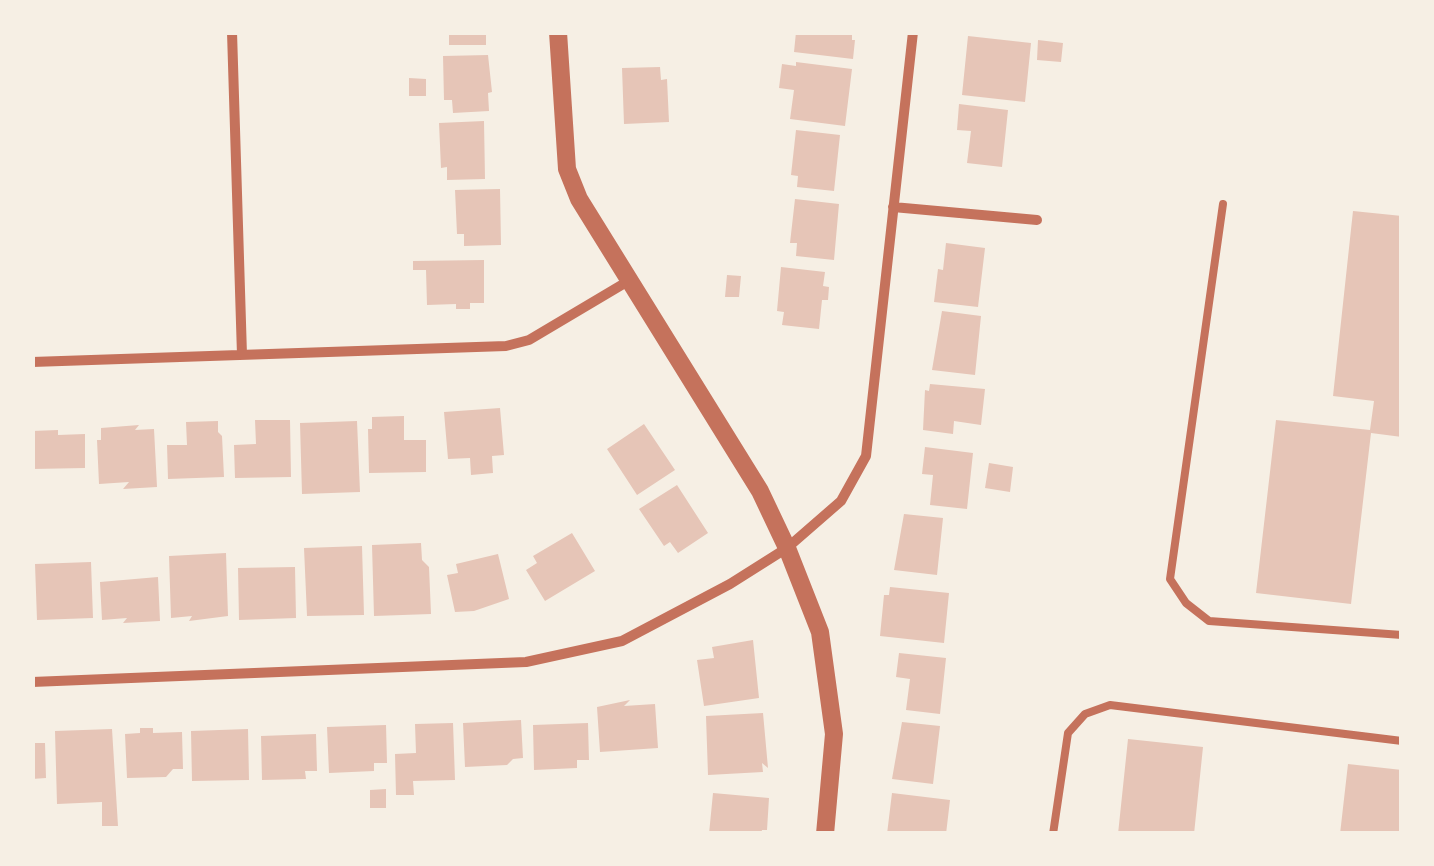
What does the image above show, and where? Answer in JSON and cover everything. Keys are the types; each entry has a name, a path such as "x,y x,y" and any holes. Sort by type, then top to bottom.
{"street":[{"path":"232,32 242,354"},
{"path":"558,32 567,169 579,199 760,491 820,632 834,734 825,834"},
{"path":"32,682 526,662 622,641 730,584 787,548 841,501 866,456 913,32"},
{"path":"893,207 1037,220"},
{"path":"32,362 506,346 530,340 630,280"}],"lane":[{"path":"1223,204 1170,579 1186,603 1209,621 1402,635"},
{"path":"1053,834 1068,733 1085,714 1110,705 1402,741"}],"building":[{"path":"449,32 486,32 486,45 449,45"},
{"path":"796,32 852,32 853,59 794,52"},
{"path":"968,36 1031,43 1025,102 962,95"},
{"path":"1038,40 1063,43 1061,62 1037,60"},
{"path":"488,55 492,92 488,93 489,111 453,113 452,100 444,100 443,56"},
{"path":"796,62 852,69 845,126 790,119 794,90 779,88 782,64 796,66"},
{"path":"660,67 661,80 667,79 669,122 624,124 622,68"},
{"path":"409,78 426,79 426,96 409,96"},
{"path":"959,104 1008,110 1002,167 967,163 971,131 957,130"},
{"path":"484,121 485,179 447,180 447,167 441,168 439,123"},
{"path":"796,130 840,135 834,191 797,187 798,176 791,175"},
{"path":"500,189 501,245 464,246 464,234 457,234 455,190"},
{"path":"795,199 839,204 834,260 796,256 797,243 790,243"},
{"path":"1353,211 1402,216 1402,437 1371,433 1351,604 1256,593 1276,420 1370,430 1374,401 1333,396"},
{"path":"946,243 985,248 978,307 934,302"},
{"path":"484,260 484,303 470,303 470,309 456,309 456,304 427,305 426,270 413,270 413,261"},
{"path":"781,267 825,272 823,286 829,287 828,300 822,300 819,329 782,325 784,312 777,311"},
{"path":"727,275 741,276 739,297 725,297"},
{"path":"942,311 981,316 975,375 932,370"},
{"path":"930,384 985,389 981,425 954,421 953,434 923,430 925,390 929,391"},
{"path":"500,408 504,455 492,456 493,473 471,475 470,458 448,459 444,412"},
{"path":"404,416 404,440 426,440 426,472 369,473 368,429 372,429 372,417"},
{"path":"255,420 290,420 291,477 235,478 234,445 256,444"},
{"path":"218,421 224,477 168,479 167,445 187,445 186,422"},
{"path":"357,421 360,492 302,494 300,423"},
{"path":"644,424 675,470 637,495 607,449"},
{"path":"139,425 135,430 154,429 157,487 123,489 129,482 99,484 97,440 101,440 101,428"},
{"path":"58,430 58,435 85,434 85,468 32,469 32,431"},
{"path":"925,447 973,453 967,509 930,505 933,475 922,474"},
{"path":"989,463 1013,467 1010,492 985,488"},
{"path":"677,485 708,533 678,553 670,542 664,546 639,509"},
{"path":"904,514 943,518 937,575 894,570"},
{"path":"572,533 595,571 545,601 526,570 537,563 533,556"},
{"path":"421,543 422,560 429,567 431,614 374,616 372,545"},
{"path":"362,546 364,615 307,616 304,548"},
{"path":"226,553 228,616 189,621 192,616 171,618 169,556"},
{"path":"498,554 509,599 474,611 455,612 447,575 458,573 456,564"},
{"path":"91,562 93,618 37,620 35,564"},
{"path":"295,567 296,618 239,620 238,568"},
{"path":"158,577 160,621 102,620 100,582"},
{"path":"890,587 949,593 944,643 880,636 884,595 889,595"},
{"path":"753,640 759,698 704,706 697,660 714,658 712,647"},
{"path":"899,653 946,658 940,714 906,710 910,679 896,677"},
{"path":"630,700 624,706 655,704 658,748 600,752 597,707"},
{"path":"763,713 768,768 762,763 763,772 708,775 706,716"},
{"path":"521,720 523,758 513,759 507,765 465,767 463,723"},
{"path":"902,722 940,726 933,784 892,779"},
{"path":"453,723 455,780 413,781 414,795 396,795 395,754 416,753 415,724"},
{"path":"588,723 589,760 577,760 577,768 534,770 533,725"},
{"path":"386,725 387,763 374,763 374,771 329,773 327,727"},
{"path":"140,728 153,728 153,733 182,732 183,769 173,769 166,777 127,778 125,734 140,733"},
{"path":"112,729 118,826 102,826 102,802 57,804 55,731"},
{"path":"248,729 249,780 192,781 191,731"},
{"path":"316,734 317,771 305,771 306,779 262,780 261,736"},
{"path":"1128,739 1203,747 1194,834 1118,834"},
{"path":"32,743 45,743 46,778 32,779"},
{"path":"1348,764 1402,770 1402,834 1340,834"},
{"path":"386,789 386,808 370,808 370,790"},
{"path":"713,793 769,798 767,830 761,834 709,834"},
{"path":"892,793 950,800 946,834 887,834"}]}
